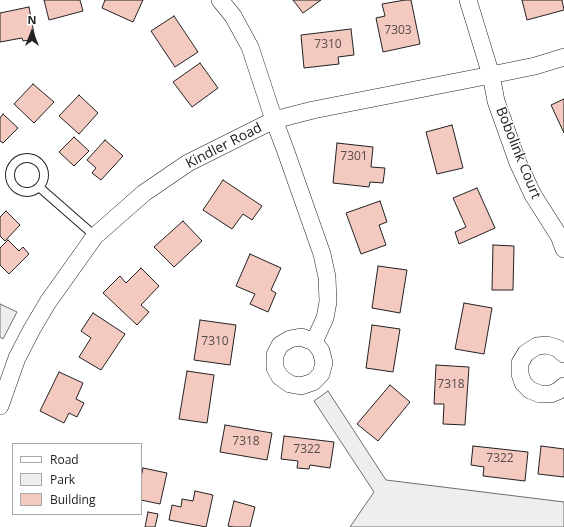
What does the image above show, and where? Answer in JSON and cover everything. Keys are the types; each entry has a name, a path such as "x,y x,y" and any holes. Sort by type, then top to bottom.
{"street":[{"path":"220,0 233,16 250,47 274,120 322,254 327,277 328,302 325,318 314,342"},
{"name":"Bobolink Court","path":"468,0 496,101 518,163 532,195 559,236 564,249"},
{"name":"Kindler Road","path":"0,406 17,358 32,329 48,302 95,236 144,193 188,163 274,120 313,110 535,66 564,57"},
{"path":"562,347 547,345 537,346 526,353 520,363 520,374 523,383 530,390 540,394 551,394 564,386"}],"lane":[{"path":"26,158 37,161 41,166 44,177 39,187 30,192 19,191 14,188 11,183 11,167 15,163 26,158"},
{"path":"39,187 95,236"}],"green space":[{"path":"0,304 17,312 3,339 0,337"},
{"path":"328,391 386,480 564,502 564,527 350,527 374,492 314,401"}],"building":[{"path":"44,0 80,0 83,11 49,20"},
{"path":"105,0 143,0 133,22 102,8"},
{"path":"293,0 321,0 303,13"},
{"path":"411,0 420,44 383,52 376,18 385,16 382,4"},
{"path":"522,0 562,0 564,10 527,20"},
{"path":"29,7 35,39 23,41 22,38 0,42 0,13"},
{"path":"174,16 198,52 175,67 151,31"},
{"path":"351,29 354,55 338,57 339,64 304,68 301,35"},
{"path":"200,63 218,88 192,107 173,82"},
{"path":"33,84 54,102 34,123 14,104"},
{"path":"79,95 98,113 79,134 59,116"},
{"path":"564,99 564,133 551,105"},
{"path":"3,114 18,128 3,143 0,141 0,118"},
{"path":"452,125 463,168 437,174 426,132"},
{"path":"74,137 89,151 74,166 59,152"},
{"path":"105,140 123,156 101,180 92,173 96,168 87,160"},
{"path":"337,143 373,147 371,167 385,168 383,183 370,182 369,187 333,183"},
{"path":"223,180 262,206 252,220 243,214 232,229 203,210"},
{"path":"477,188 495,228 459,244 455,232 466,227 453,198"},
{"path":"380,201 387,222 379,225 386,245 361,254 346,213"},
{"path":"6,211 20,225 5,241 0,236 0,217"},
{"path":"183,221 202,241 174,267 154,247"},
{"path":"8,240 19,251 23,247 29,254 9,274 0,265 0,248"},
{"path":"493,245 514,246 513,290 492,290"},
{"path":"250,254 281,268 271,290 276,293 268,312 250,304 255,294 236,286"},
{"path":"378,266 407,270 400,313 372,308"},
{"path":"141,268 159,286 141,305 149,312 137,325 103,293 120,276 126,283"},
{"path":"464,303 492,308 484,354 455,349"},
{"path":"93,313 125,334 101,370 79,357 91,338 81,331"},
{"path":"200,320 236,325 230,365 194,360"},
{"path":"372,325 400,329 393,372 366,368"},
{"path":"436,365 469,367 465,425 443,424 444,404 434,404"},
{"path":"187,371 214,375 207,423 179,419"},
{"path":"59,372 83,383 76,399 84,403 77,417 69,413 64,423 40,411"},
{"path":"390,385 410,402 378,441 357,424"},
{"path":"225,425 272,433 267,460 220,452"},
{"path":"284,436 334,442 330,468 310,465 309,469 297,468 298,461 281,459"},
{"path":"473,446 528,452 525,481 483,476 484,467 471,465"},
{"path":"541,446 564,449 564,477 538,474"},
{"path":"143,468 167,473 160,504 142,500"},
{"path":"195,491 213,495 206,527 169,520 172,505 181,507 182,499 193,501"},
{"path":"234,501 255,507 250,527 228,526"},
{"path":"148,512 158,514 155,527 145,527"}]}
